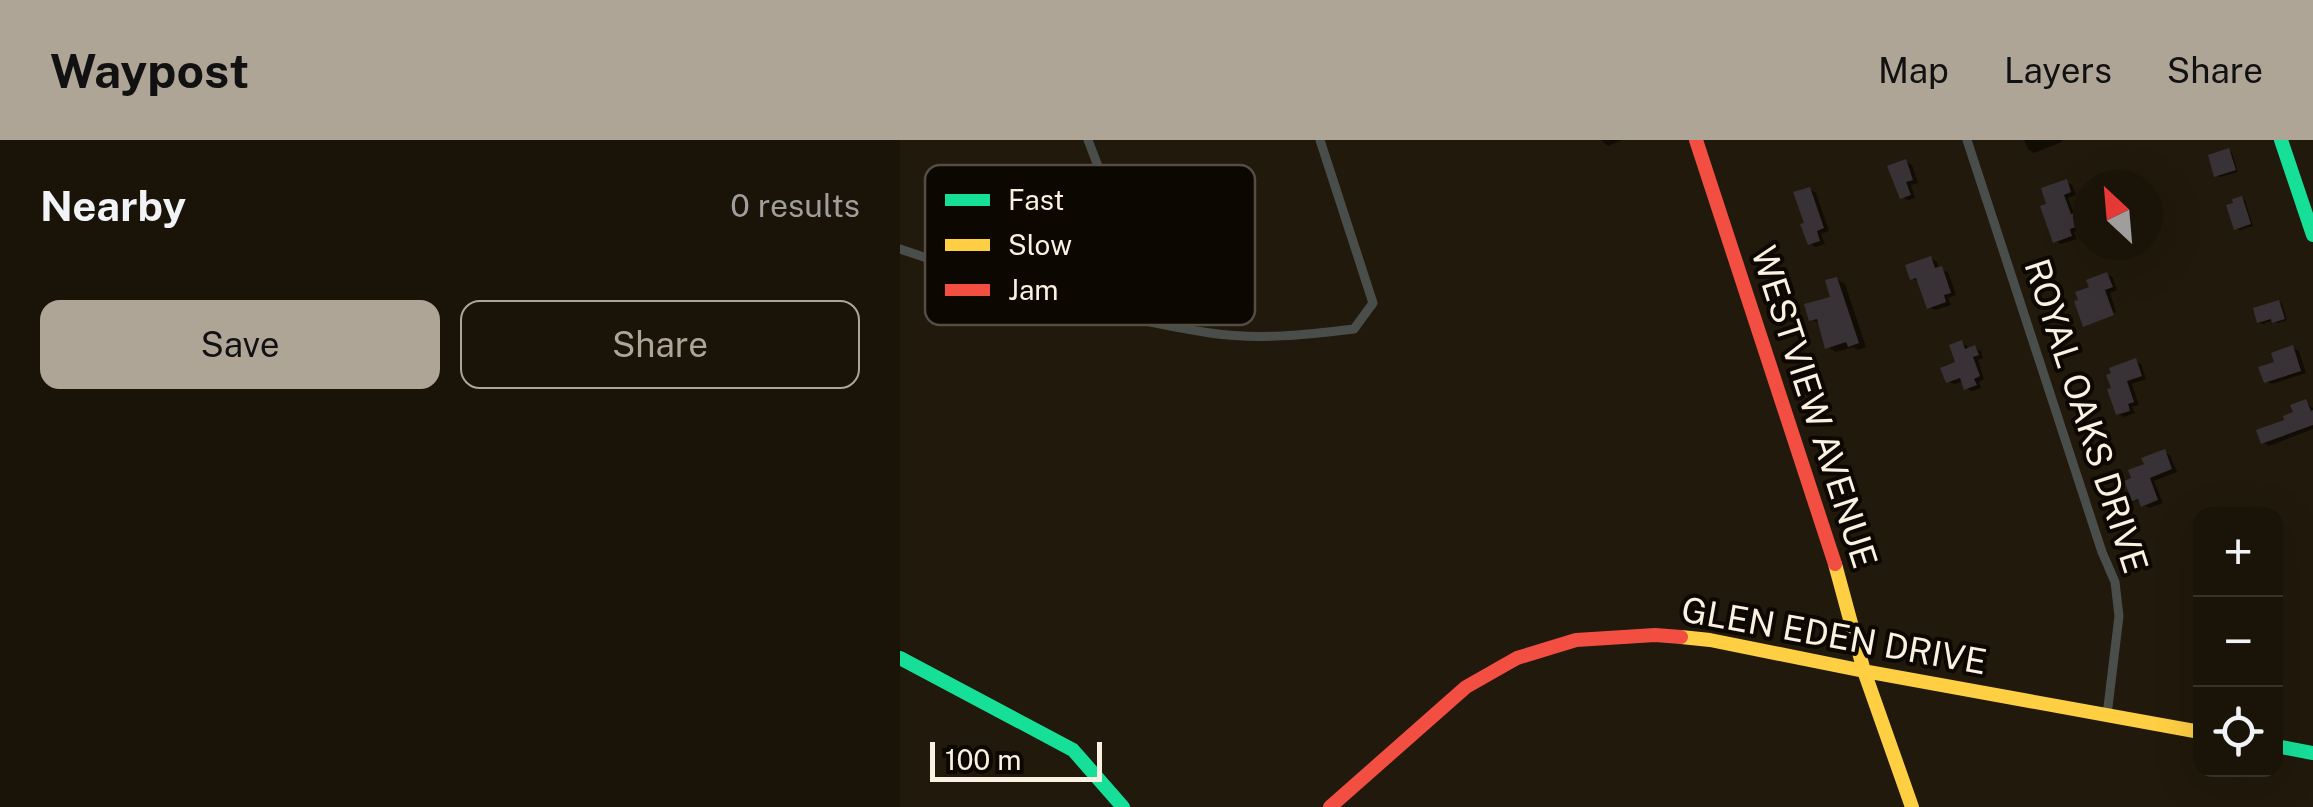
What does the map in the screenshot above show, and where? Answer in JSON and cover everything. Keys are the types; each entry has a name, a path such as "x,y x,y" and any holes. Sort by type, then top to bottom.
{"street":[{"path":"1088,140 1098,165"},
{"path":"1169,325 1210,333 1298,336 1354,329 1372,303 1320,140"},
{"name":"WESTVIEW AVENUE","path":"1696,140 1830,545 1864,672 1912,807"},
{"name":"ROYAL OAKS DRIVE","path":"1967,140 2115,582 2119,616 2107,714"},
{"path":"2281,140 2313,235"},
{"path":"900,249 925,258"},
{"name":"GLEN EDEN DRIVE","path":"1330,807 1466,687 1518,658 1576,640 1655,635 1710,640 1864,672 2193,731"},
{"path":"900,658 1073,750 1123,807"},
{"path":"2283,747 2313,753"}],"building":[{"path":"2229,148 2236,170 2214,177 2208,155"},
{"path":"1906,159 1913,180 1906,182 1911,195 1900,199 1887,166"},
{"path":"2067,179 2071,192 2064,195 2073,213 2072,236 2053,243 2040,206 2046,204 2041,188"},
{"path":"1810,187 1824,228 1817,231 1820,241 1808,245 1793,192"},
{"path":"2242,196 2251,224 2234,230 2226,205"},
{"path":"1931,256 1935,268 1942,266 1951,293 1944,295 1946,302 1927,309 1916,278 1910,280 1905,265"},
{"path":"2107,272 2113,287 2105,290 2114,315 2083,327 2075,292 2089,287 2086,280"},
{"path":"1837,277 1859,343 1848,347 1846,342 1825,349 1817,319 1809,321 1804,304 1830,297 1825,280"},
{"path":"2279,300 2285,319 2257,323 2253,308"},
{"path":"1962,340 1965,349 1975,345 1979,355 1973,357 1980,376 1974,379 1977,385 1964,390 1960,378 1946,383 1940,368 1955,362 1949,345"},
{"path":"2293,345 2301,371 2264,383 2258,367 2274,362 2271,353"},
{"path":"2136,358 2142,376 2127,381 2134,402 2128,404 2130,411 2116,415 2106,375 2111,373 2109,368"},
{"path":"2306,399 2313,410 2313,425 2261,444 2256,430 2284,420 2283,416 2293,412 2290,405"},
{"path":"2165,449 2172,469 2150,478 2158,500 2141,507 2138,499 2132,501 2124,481 2131,478 2128,470 2144,464 2141,458"}],"traffic: fast":[{"path":"2281,140 2313,235"},
{"path":"900,658 1073,750 1123,807"},
{"path":"2283,747 2313,753"}],"traffic: slow":[{"path":"1835,564 1864,671 1912,807"},
{"path":"1681,637 2193,731"}],"traffic: jam":[{"path":"1696,140 1835,564"},
{"path":"1330,807 1466,687 1517,658 1576,640 1681,637"}]}
